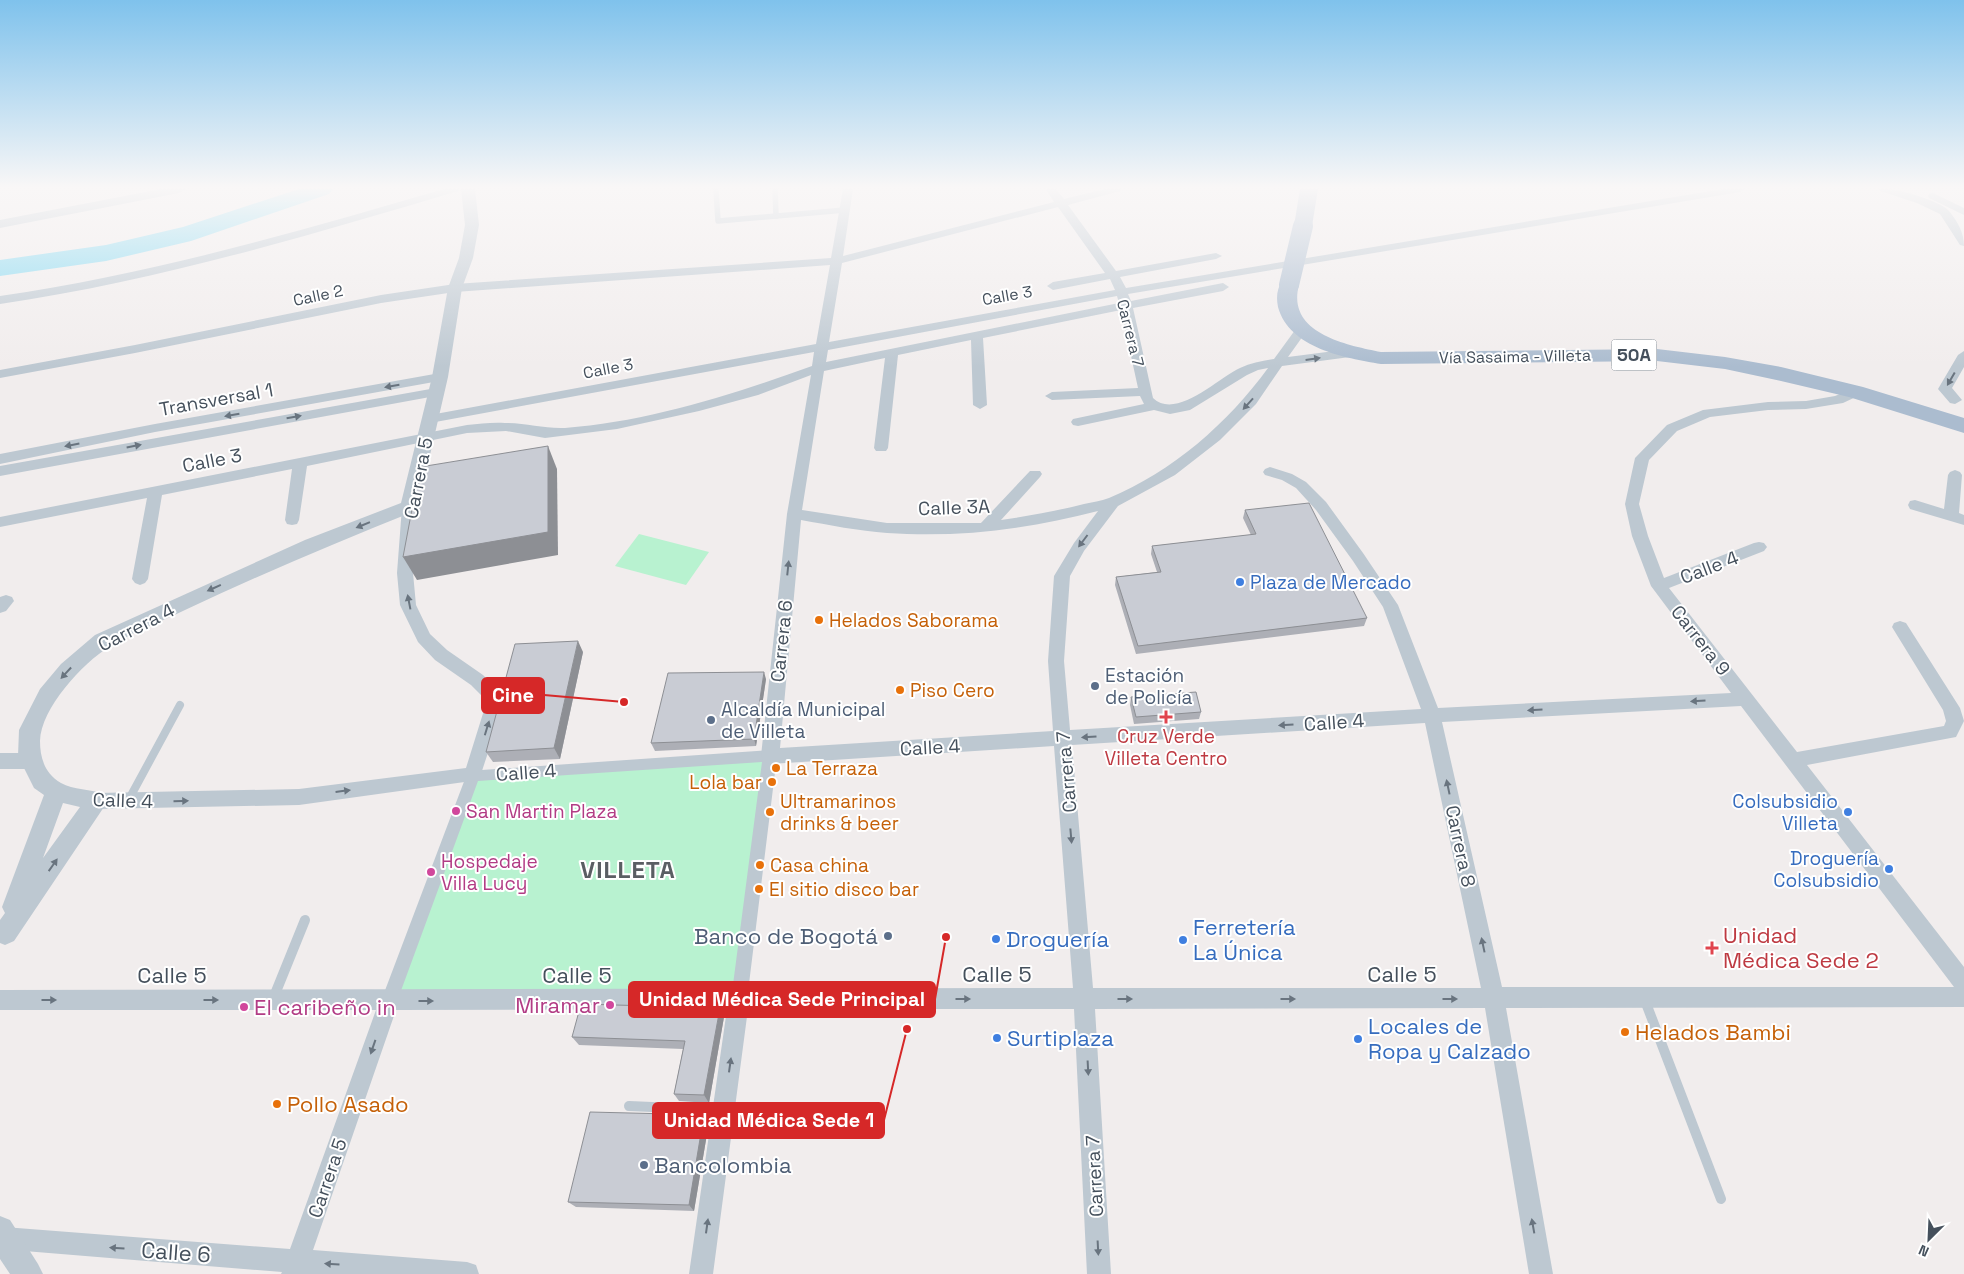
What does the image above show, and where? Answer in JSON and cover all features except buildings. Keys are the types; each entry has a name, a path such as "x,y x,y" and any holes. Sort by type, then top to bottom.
{"main road":[{"name":"Vía Sasaima - Villeta","path":"1298,248 1285,300 1290,316 1302,330 1325,344 1350,353 1382,358 1657,355 1725,363 1855,392 1964,426"}],"street":[{"path":"0,300 54,293 151,274 251,248"},
{"name":"Carrera 5","path":"295,1268 389,1001 473,775 494,708 490,693 477,680 441,655 424,638 408,605 406,573 409,507 438,385 454,288 468,248"},
{"name":"Carrera 6","path":"701,1274 770,756 794,514 838,248"},
{"name":"Calle 2","path":"0,374 135,349 381,299 454,288 836,261 884,248"},
{"name":"Carrera 7","path":"1096,248 1114,274 1126,305 1147,399 1154,406"},
{"name":"Calle 3","path":"0,522 300,462 428,428 821,346 1121,292 1380,248"},
{"path":"1053,286 1216,256"},
{"name":"Calle 3","path":"428,428 489,427 545,433 617,425 699,407 753,392 818,368 977,334 1223,287"},
{"name":"Carrera 7","path":"1099,1274 1084,999 1064,739 1056,662 1062,576 1079,547 1113,502 1170,472 1215,438 1251,401 1302,330"},
{"path":"977,334 980,405"},
{"path":"881,448 892,352"},
{"path":"1078,422 1154,406 1170,410 1185,407 1255,366 1350,353"},
{"path":"1936,417 1961,400 1945,389 1964,355"},
{"name":"Transversal 1","path":"0,459 155,428 438,385"},
{"name":"Transversal 1","path":"0,471 438,385"},
{"path":"1052,396 1146,392"},
{"name":"Carrera 9","path":"1855,392 1838,400 1806,405 1768,406 1708,413 1672,428 1642,458 1632,504 1640,536 1659,586 1964,983"},
{"path":"292,520 300,462"},
{"name":"Carrera 8","path":"1270,472 1287,477 1301,485 1321,506 1369,573 1390,605 1432,716 1494,998 1541,1274"},
{"path":"984,528 1035,474"},
{"path":"1914,505 1958,518 1955,474"},
{"path":"140,579 154,491"},
{"name":"Calle 3A","path":"794,514 887,528 984,528 1051,518 1113,502"},
{"name":"Carrera 4","path":"56,792 42,781 31,761 29,756 30,730 47,695 68,670 102,641 312,545 409,507"},
{"name":"Calle 4","path":"1659,586 1759,547"},
{"path":"1793,760 1950,732 1956,721 1951,708 1900,627"},
{"name":"Calle 4","path":"56,792 97,802 299,797 473,775 1432,716 1746,699"},
{"path":"0,761 31,761"},
{"path":"2,940 56,792"},
{"path":"2,940 97,802"},
{"name":"Calle 5","path":"0,1000 389,1001 1964,997"},
{"path":"2,1235 28,1274"},
{"name":"Calle 6","path":"2,1235 295,1268 468,1274"}],"lane":[{"path":"127,802 180,705"},
{"path":"272,1001 305,920"},
{"path":"1644,998 1721,1199"},
{"path":"628,1106 723,1110"}],"green space":[{"path":"639,534 709,552 686,585 615,566"},
{"path":"770,756 739,1000 389,1001 473,775"}],"waterway":[{"path":"0,268 106,253 125,248"}],"place":[{"name":"Plaza de Mercado","path":"1240,582"},
{"name":"Helados Saborama","path":"819,620"},
{"name":"Estación de Policía","path":"1095,686"},
{"name":"Piso Cero","path":"900,690"},
{"name":"Cine","path":"624,702"},
{"name":"Cruz Verde Villeta Centro","path":"1166,717"},
{"name":"Alcaldía Municipal de Villeta","path":"711,720"},
{"name":"La Terraza","path":"776,768"},
{"name":"Lola bar","path":"772,782"},
{"name":"San Martin Plaza","path":"456,811"},
{"name":"Ultramarinos drinks & beer","path":"770,812"},
{"name":"Colsubsidio Villeta","path":"1848,812"},
{"name":"Casa china","path":"760,865"},
{"name":"Droguería Colsubsidio","path":"1889,869"},
{"name":"Hospedaje Villa Lucy","path":"431,872"},
{"name":"El sitio disco bar","path":"759,889"},
{"name":"Banco de Bogotá","path":"888,936"},
{"name":"Unidad Médica Sede Principal","path":"946,937"},
{"name":"Droguería","path":"996,939"},
{"name":"Ferretería La Única","path":"1183,940"},
{"name":"Unidad Médica Sede 2","path":"1712,948"},
{"name":"Miramar","path":"610,1005"},
{"name":"El caribeño in","path":"244,1007"},
{"name":"Unidad Médica Sede 1","path":"907,1029"},
{"name":"Helados Bambi","path":"1625,1032"},
{"name":"Surtiplaza","path":"997,1038"},
{"name":"Locales de Ropa y Calzado","path":"1358,1039"},
{"name":"Pollo Asado","path":"277,1104"},
{"name":"Bancolombia","path":"644,1165"}],"district":[{"name":"VILLETA","path":"628,870"}]}
